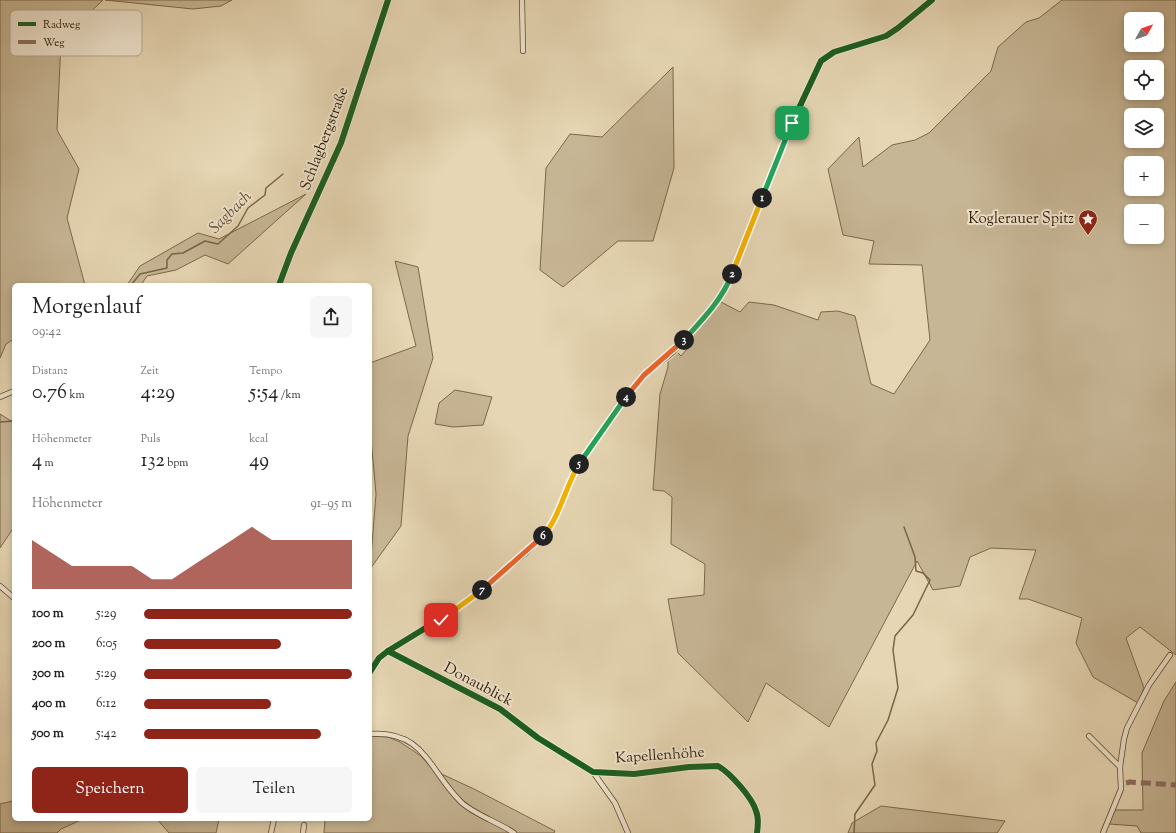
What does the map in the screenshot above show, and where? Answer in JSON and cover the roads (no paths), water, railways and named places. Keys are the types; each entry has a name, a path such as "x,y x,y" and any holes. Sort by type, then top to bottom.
{"street":[{"name":"Schlagbergstraße","path":"280,283 291,253 336,155 388,0"},
{"path":"522,0 523,51"},
{"path":"372,669 379,658 388,651 463,605 526,553 546,534 556,515 574,472 629,393 644,375 672,353 724,292 811,79 821,61 829,54 881,38 893,32 932,0"},
{"path":"0,397 12,392"},
{"path":"0,586 12,596"},
{"name":"Donaublick","path":"388,651 500,709 538,738 593,772"},
{"path":"1104,833 1121,789 1120,766 1127,728 1149,685 1170,655"},
{"path":"372,734 390,734 409,742 429,760 447,787 462,803 514,833"},
{"path":"1089,736 1120,766"},
{"name":"Kapellenhöhe","path":"593,772 634,774 689,767 718,766 732,779 754,805 758,818 757,833"},
{"name":"Kapellenhöhe","path":"593,772 615,803 628,833"},
{"path":"271,833 274,821"},
{"path":"303,833 304,825"}],"waterway":[{"name":"Sagbach","path":"133,283 140,274 167,268 167,260 172,254 183,253 205,241 218,244 238,226 248,208 265,195 266,188 283,174"},
{"name":"Sagbach","path":"0,422 12,421"},
{"path":"854,833 855,814 875,785 872,764 877,751 876,743 888,720 898,688 893,650 895,636 913,615 930,580 923,573 916,571 915,557 904,527"}],"place":[{"name":"Koglerauer Spitz","path":"1088,236"}]}
